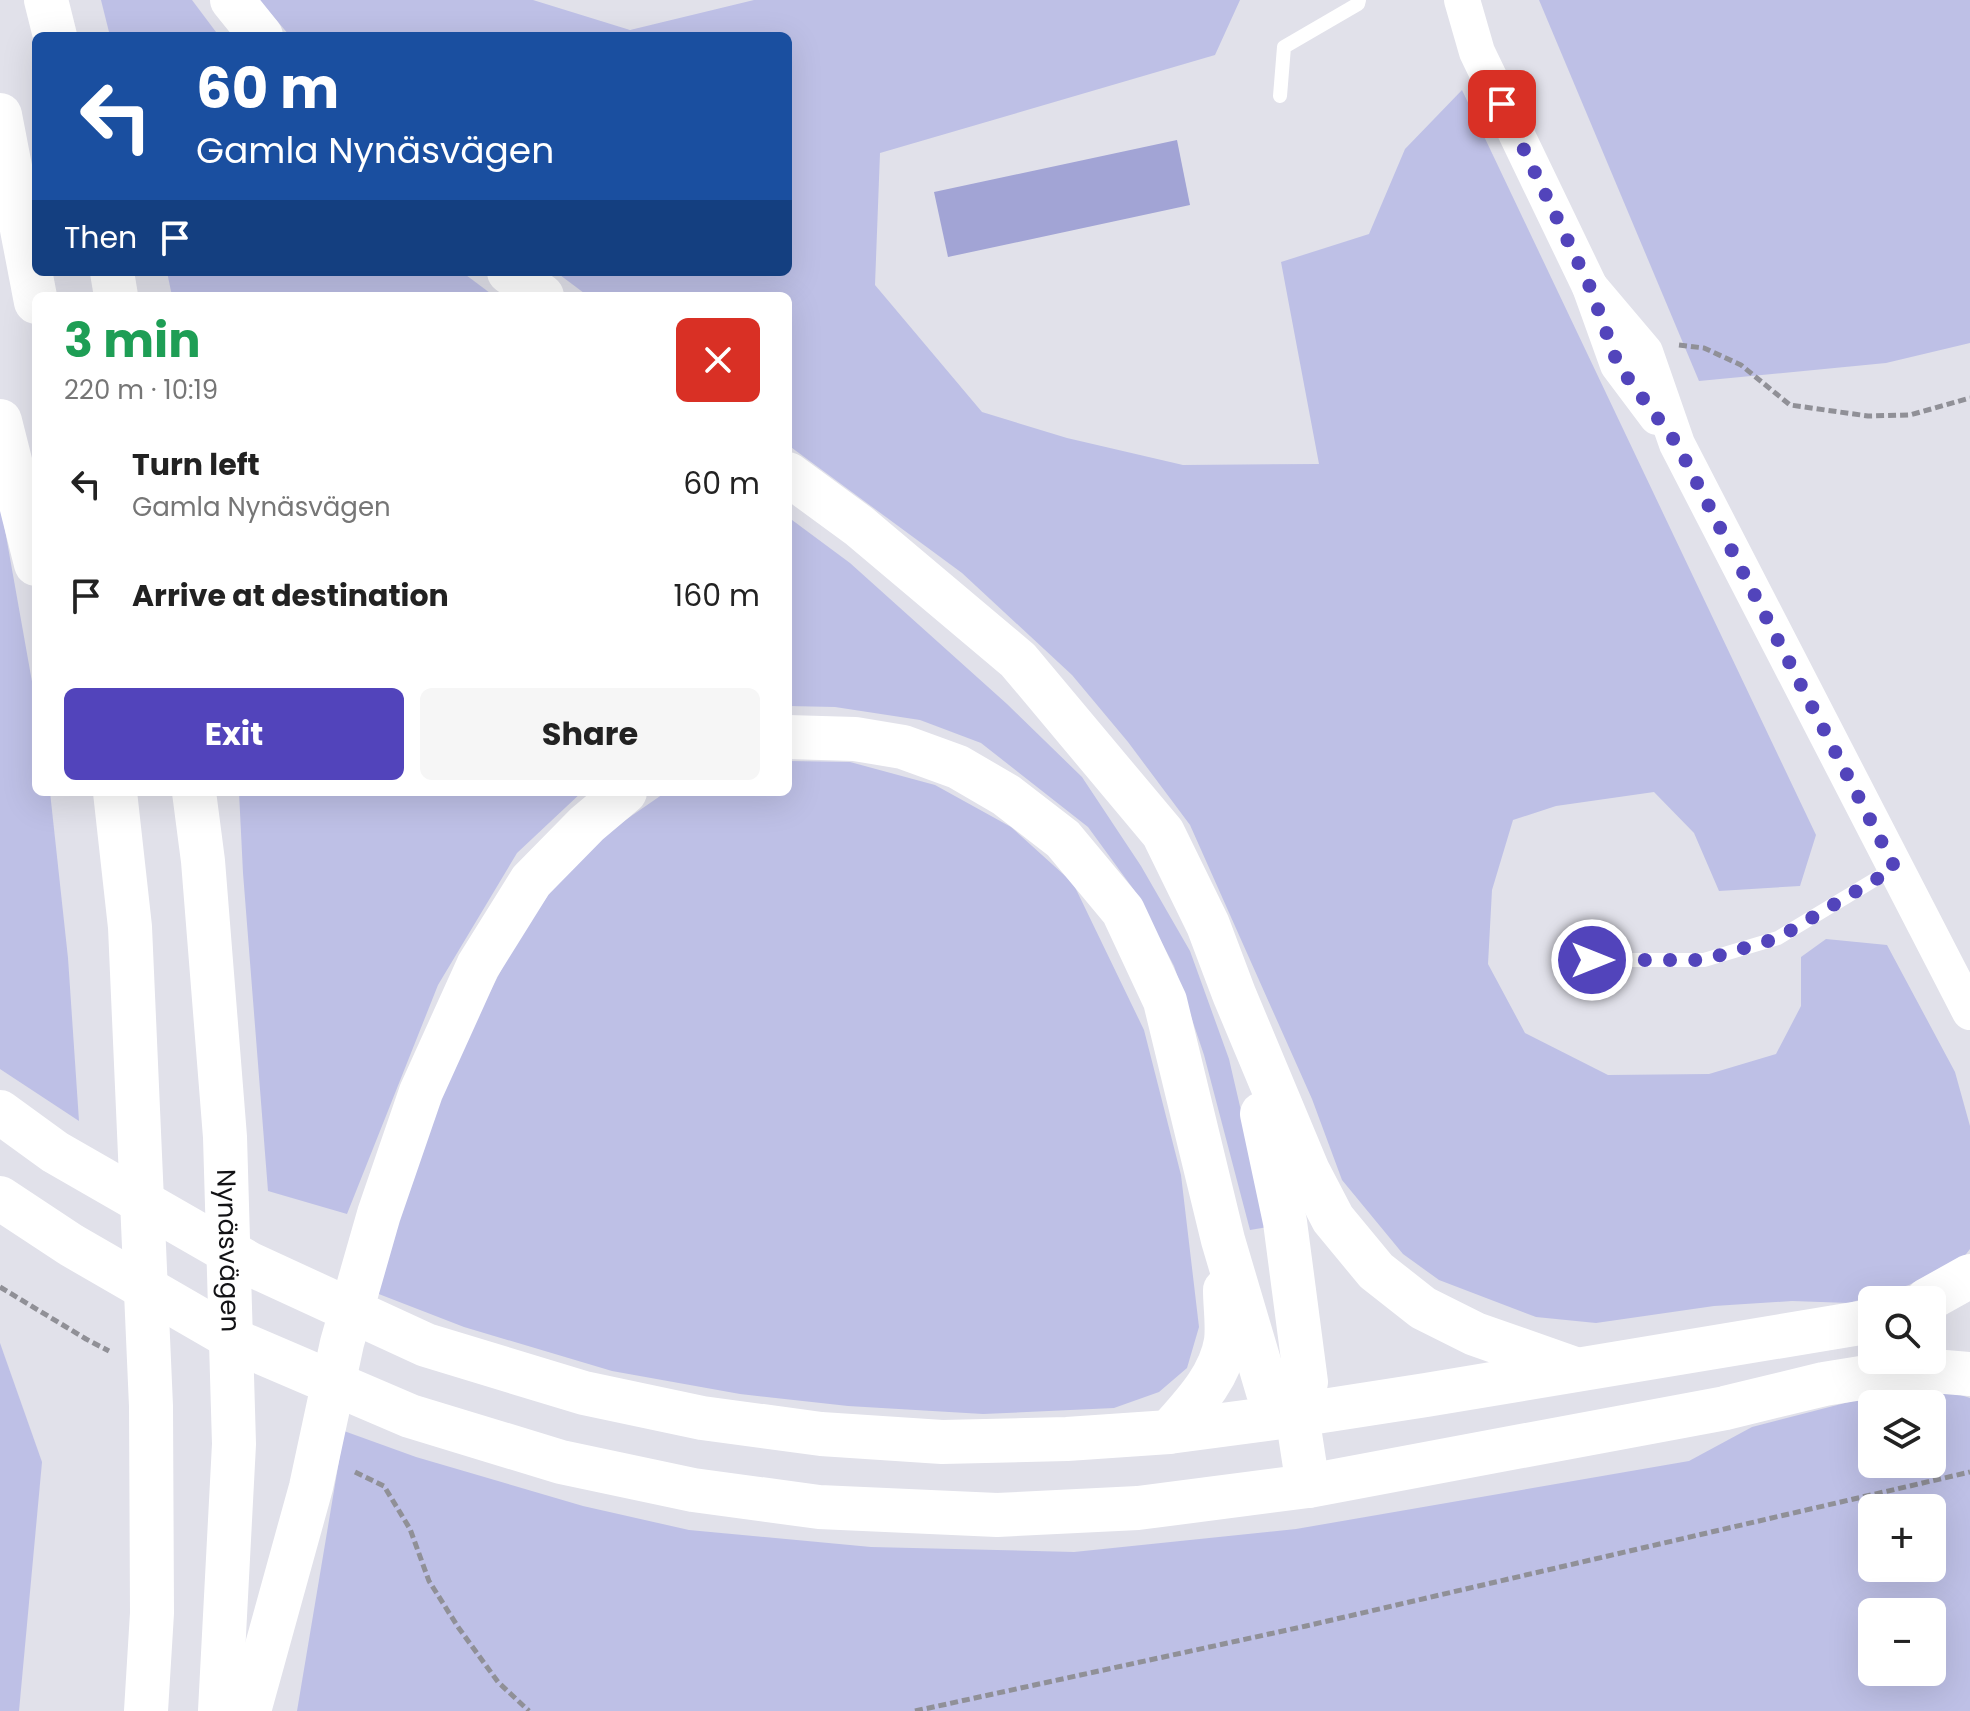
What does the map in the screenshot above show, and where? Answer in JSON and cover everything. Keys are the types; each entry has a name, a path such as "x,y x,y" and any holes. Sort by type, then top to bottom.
{"highway":[{"path":"46,0 54,32"},
{"path":"232,0 258,32"},
{"path":"0,115 34,292"},
{"path":"514,276 536,292"},
{"path":"0,421 32,548"},
{"path":"792,477 859,526 1018,660 1163,833 1208,925 1308,1171 1333,1219 1376,1271 1423,1308 1475,1334 1578,1370"},
{"path":"792,737 855,739 903,747 958,767 1006,795 1063,839 1123,911 1165,1001 1223,1240 1268,1392 1279,1405 1297,1415"},
{"path":"96,796 130,927"},
{"path":"115,796 130,927 151,1406 152,1613 146,1711"},
{"name":"Nynäsvägen","path":"195,796 203,861 225,1137 234,1444 220,1711"},
{"path":"249,1711 311,1487 342,1343 379,1214 421,1092 478,966 531,881 587,824 620,796"},
{"path":"1234,994 1285,1222 1306,1382 1297,1415 1308,1486"},
{"path":"0,1112 55,1152 250,1264 426,1345 584,1393 702,1418 821,1434 942,1442 1067,1439 1169,1432 1297,1415 1858,1323"},
{"path":"0,1198 71,1245 244,1345 410,1416 561,1462 693,1490 819,1507 997,1515 1138,1508 1308,1486 1725,1408 1824,1384 1886,1374 1933,1371 1970,1374"},
{"path":"1169,1432 1202,1394 1222,1359 1226,1339 1223,1240"},
{"path":"1946,1289 1970,1276"}],"street":[{"path":"1462,0 1477,52 1590,287 1645,352 1677,444 1970,1012"}],"lane":[{"path":"1280,96 1284,47 1358,4 1359,0"},
{"path":"1592,960 1704,960 1778,938 1895,868"}],"path":[{"path":"1676,345 1704,348 1741,365 1790,405 1868,416 1910,415 1970,398"},
{"path":"915,1711 1321,1622 1970,1472"}],"shaded area":[{"path":"101,0 192,0 216,32 109,32"},
{"path":"259,0 533,0 630,30 754,0 1240,0 1215,55 880,153 875,285 982,412 1067,438 1183,465 1319,464 1281,262 1369,234 1405,149 1462,90 1816,835 1800,886 1719,891 1694,833 1654,792 1556,806 1513,820 1492,890 1488,964 1525,1033 1608,1075 1709,1074 1776,1054 1801,1006 1801,957 1826,939 1887,945 1955,1072 1970,1126 1970,1249 1963,1258 1906,1286 1858,1286 1858,1300 1849,1303 1792,1301 1714,1306 1596,1323 1536,1317 1439,1280 1403,1254 1342,1180 1312,1099 1190,825 1128,742 1072,675 962,573 792,448 792,292 583,292 561,276 792,276 792,32 287,32"},
{"path":"1539,0 1970,0 1970,343 1886,363 1699,381"},
{"path":"168,276 467,276 489,292 171,292"},
{"path":"0,502 32,682 32,796 50,796 68,958 79,1121 0,1069"},
{"path":"792,520 850,563 1007,704 1082,777 1141,866 1190,951 1229,1059 1268,1227 1250,1230 1204,1055 1174,966 1134,890 1088,827 981,743 920,720 835,707 792,706"},
{"path":"792,761 850,762 935,785 1011,827 1073,883 1144,1030 1181,1175 1199,1327 1187,1368 1159,1392 1114,1408 983,1414 848,1406 740,1394 612,1371 464,1327 371,1291 399,1196 473,1025 513,947 561,876 611,830 660,796 792,796"},
{"path":"239,796 578,796 517,853 438,985 347,1214 268,1191"},
{"path":"0,1343 42,1462 19,1711 0,1711"},
{"path":"1946,1392 1970,1398 1970,1711 297,1711 344,1431 416,1457 583,1506 689,1530 871,1547 1074,1552 1296,1529 1689,1461 1752,1427 1858,1400 1858,1478 1946,1478"}],"building":[{"path":"1177,140 1190,205 948,257 934,192"}],"route":[{"path":"1502,104 1590,287 1618,365 1677,444 1895,868 1778,938 1704,960 1592,960"}]}
